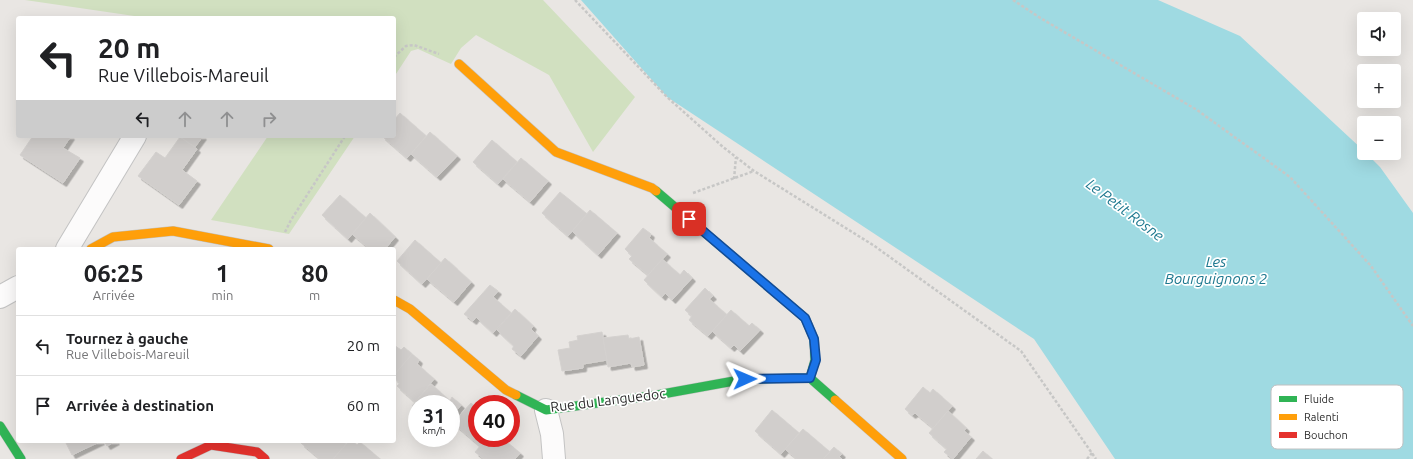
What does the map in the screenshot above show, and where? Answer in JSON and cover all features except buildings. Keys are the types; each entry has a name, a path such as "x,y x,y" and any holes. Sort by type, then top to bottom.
{"street":[{"path":"459,64 556,152 652,188 805,318 814,339 816,360 810,378 902,459"},
{"path":"68,247 134,138"},
{"path":"95,247 113,238 173,231 257,247"},
{"path":"0,297 16,288"},
{"name":"Rue du Languedoc","path":"396,301 410,309 506,390 546,410 657,395 745,379 810,378"},
{"path":"546,410 552,434 554,459"},
{"path":"0,426 21,459"},
{"path":"180,459 211,445 257,452 265,459"}],"path":[{"path":"575,0 666,97 723,147 754,171 873,245 1021,351 1096,459"},
{"path":"1013,0 1049,23 1197,110 1290,177 1371,266 1413,326"},
{"path":"396,55 406,46 414,45 433,51 459,64"},
{"path":"284,233 344,138"},
{"path":"734,178 736,157"},
{"path":"671,204 695,192 754,171"},
{"path":"1087,459 1092,453"}],"green space":[{"path":"25,0 543,0 635,97 593,152 549,75 476,35 461,48 451,64 418,49 411,51 396,74 396,16 134,16"},
{"path":"267,138 354,138 289,234 211,220"}],"water":[{"name":"Les Bourguignons 2","path":"581,0 1158,0 1240,36 1357,145 1357,160 1373,160 1380,167 1413,213 1413,459 1115,459 1034,339 667,97"}],"traffic: fast":[{"path":"656,191 805,318 814,339 815,360 810,378 835,400"},
{"path":"520,397 546,410 657,395 745,379 810,378"},
{"path":"0,426 21,459"}],"traffic: slow":[{"path":"459,64 556,152 652,188 656,191"},
{"path":"95,247 113,237 173,231 258,247"},
{"path":"396,301 410,309 506,390 516,395"},
{"path":"835,400 902,459"}],"traffic: jam":[{"path":"181,459 211,445 257,452 265,459"}],"route":[{"path":"689,219 805,318 814,339 816,360 810,378 745,379"}],"water label":[{"name":"Le Petit Rosne","path":"1125,210"}]}
